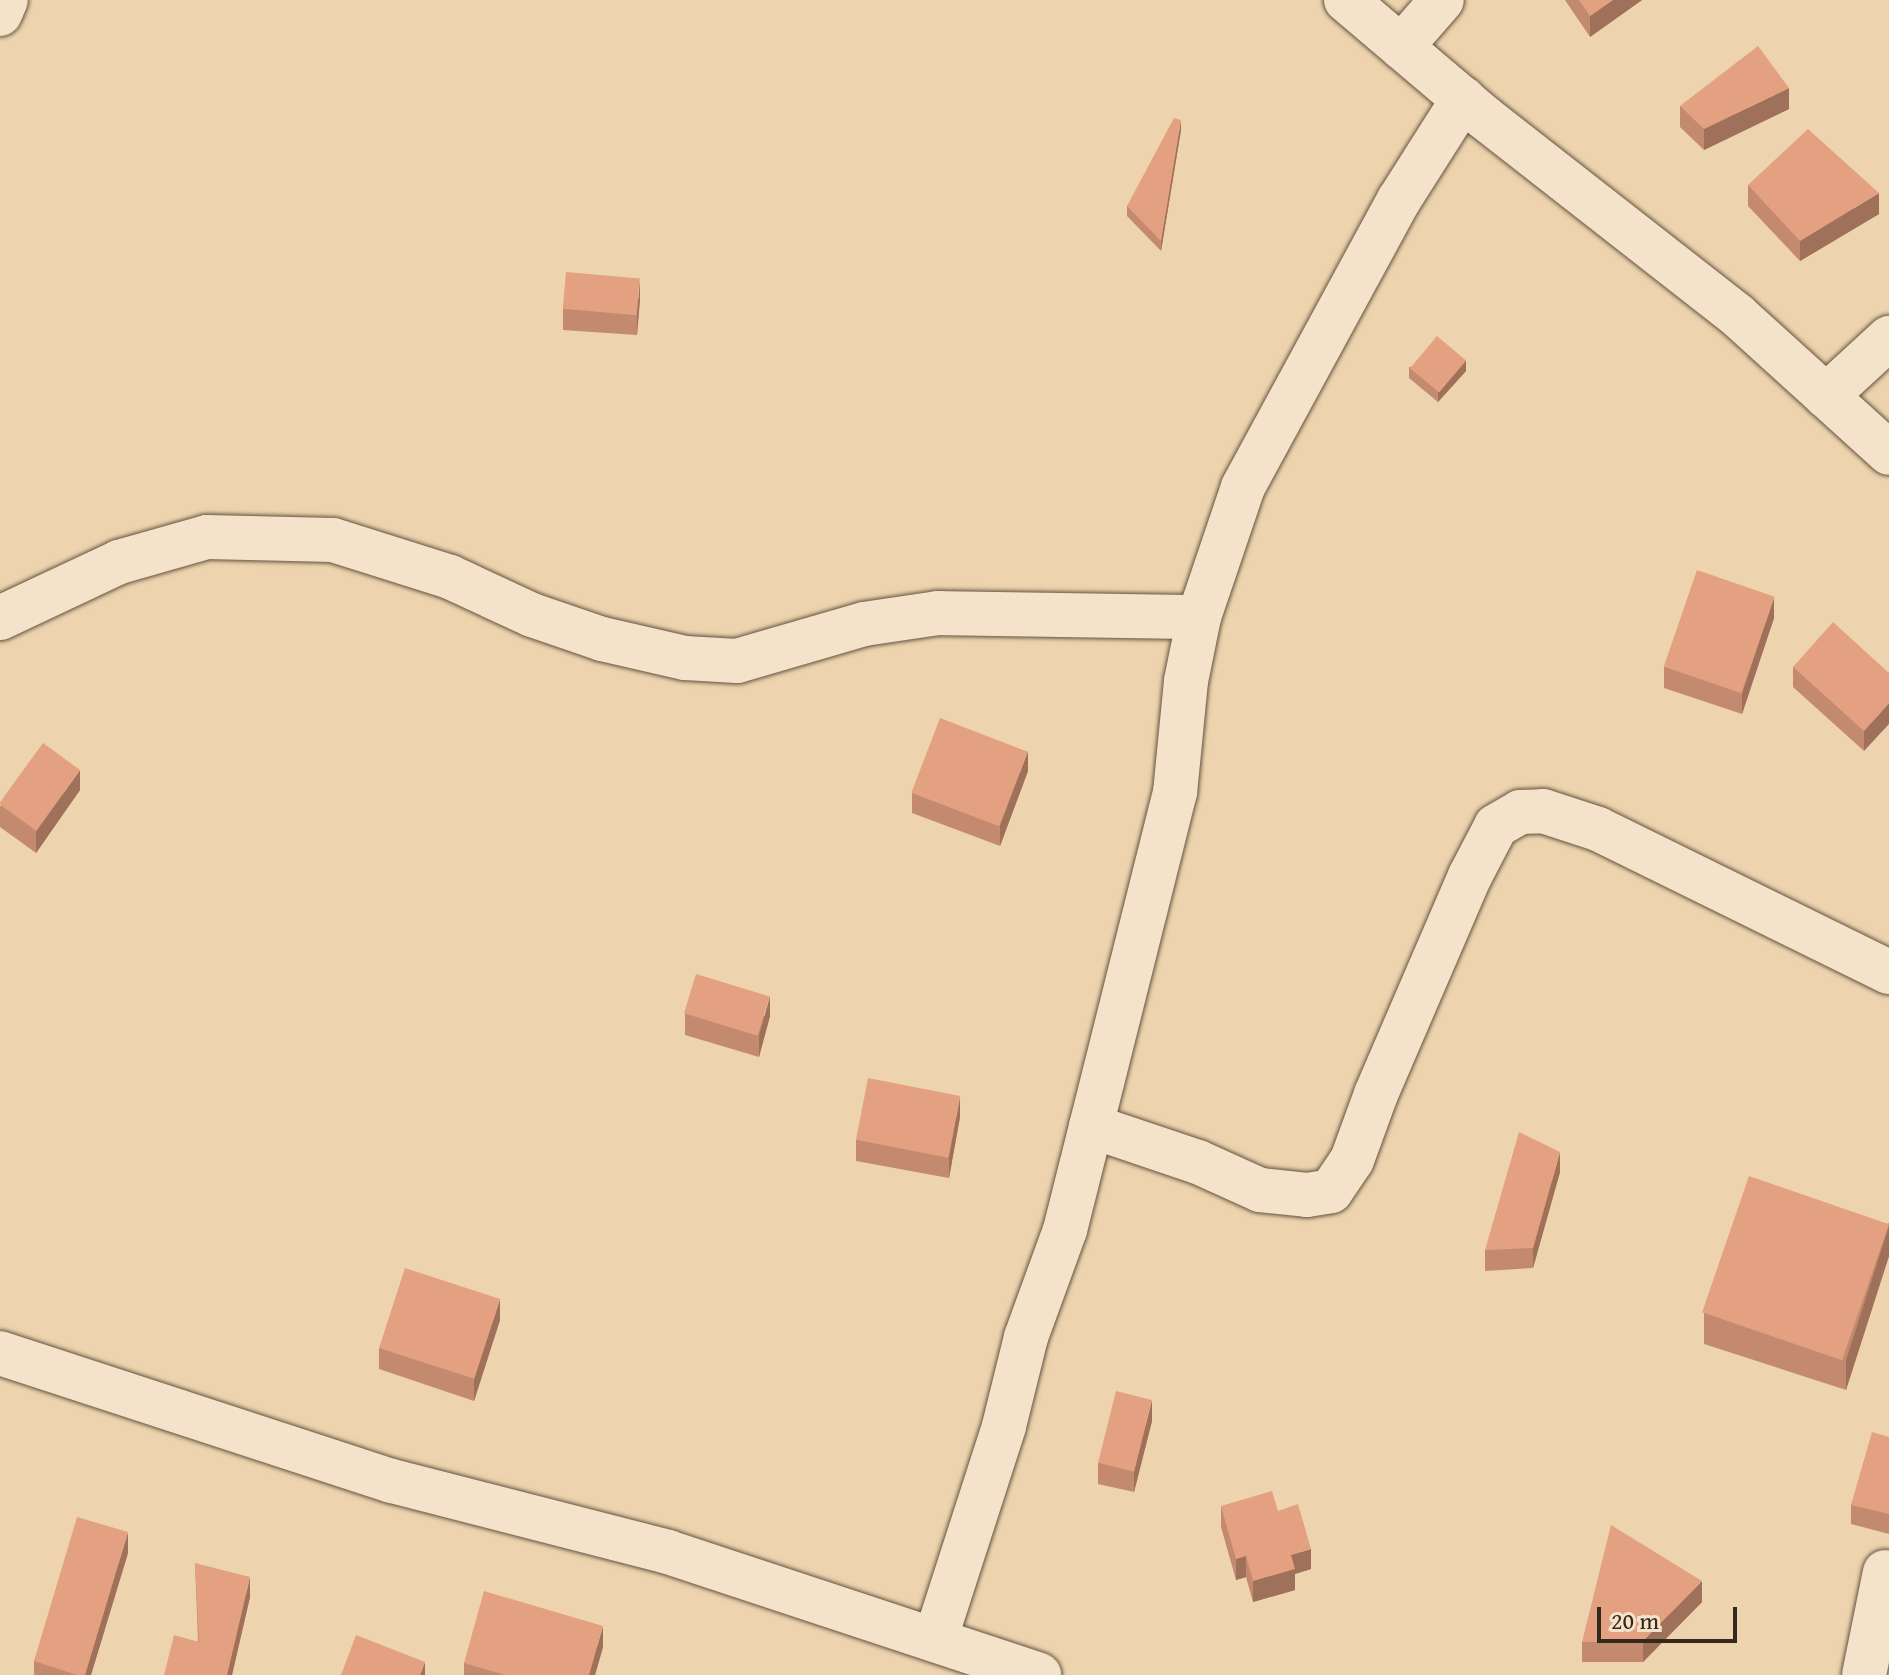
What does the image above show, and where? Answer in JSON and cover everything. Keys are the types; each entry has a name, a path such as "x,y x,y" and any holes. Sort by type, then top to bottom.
{"street":[{"path":"0,14 6,0"},
{"path":"1346,0 1463,99 1737,315 1889,453"},
{"path":"1401,47 1442,0"},
{"path":"935,1640 1004,1426 1026,1337 1065,1230 1175,793 1186,681 1199,617 1243,487 1399,200 1463,99"},
{"path":"1826,396 1889,338"},
{"path":"0,618 119,562 207,537 333,540 450,577 532,615 602,639 685,658 737,661 864,624 938,613 1199,617"},
{"path":"1091,1126 1198,1162 1260,1190 1307,1195 1331,1191 1352,1160 1376,1094 1470,876 1496,826 1520,812 1543,811 1598,829 1889,972"},
{"path":"0,1353 392,1481 668,1552 1039,1675"},
{"path":"1864,1675 1885,1572"}],"building":[{"path":"1579,0 1613,0 1590,16"},
{"path":"1758,46 1789,88 1704,129 1680,106"},
{"path":"1174,118 1181,120 1161,241 1127,206"},
{"path":"1808,129 1879,193 1800,241 1748,185"},
{"path":"566,272 640,278 636,315 563,309"},
{"path":"1437,336 1466,360 1439,393 1410,368"},
{"path":"1697,570 1775,597 1741,693 1664,666"},
{"path":"1833,622 1889,673 1889,703 1864,731 1793,667"},
{"path":"940,718 1028,752 999,826 911,793"},
{"path":"43,743 80,770 36,831 0,802"},
{"path":"696,974 770,997 758,1036 684,1013"},
{"path":"868,1078 960,1096 948,1158 856,1140"},
{"path":"1519,1132 1560,1152 1533,1248 1485,1250"},
{"path":"1749,1176 1889,1224 1842,1360 1702,1312"},
{"path":"405,1268 500,1299 474,1379 379,1348"},
{"path":"1116,1391 1152,1400 1134,1472 1098,1463"},
{"path":"1872,1432 1889,1437 1889,1514 1851,1505"},
{"path":"1272,1491 1278,1511 1298,1504 1311,1549 1291,1555 1295,1569 1253,1581 1246,1556 1236,1559 1221,1506"},
{"path":"77,1517 128,1532 85,1675 34,1661"},
{"path":"1611,1525 1702,1581 1643,1641 1582,1642"},
{"path":"195,1563 250,1577 227,1675 164,1675 174,1635 199,1642"},
{"path":"484,1591 603,1626 589,1675 505,1675 464,1663"},
{"path":"356,1635 425,1662 420,1675 341,1675"}]}
